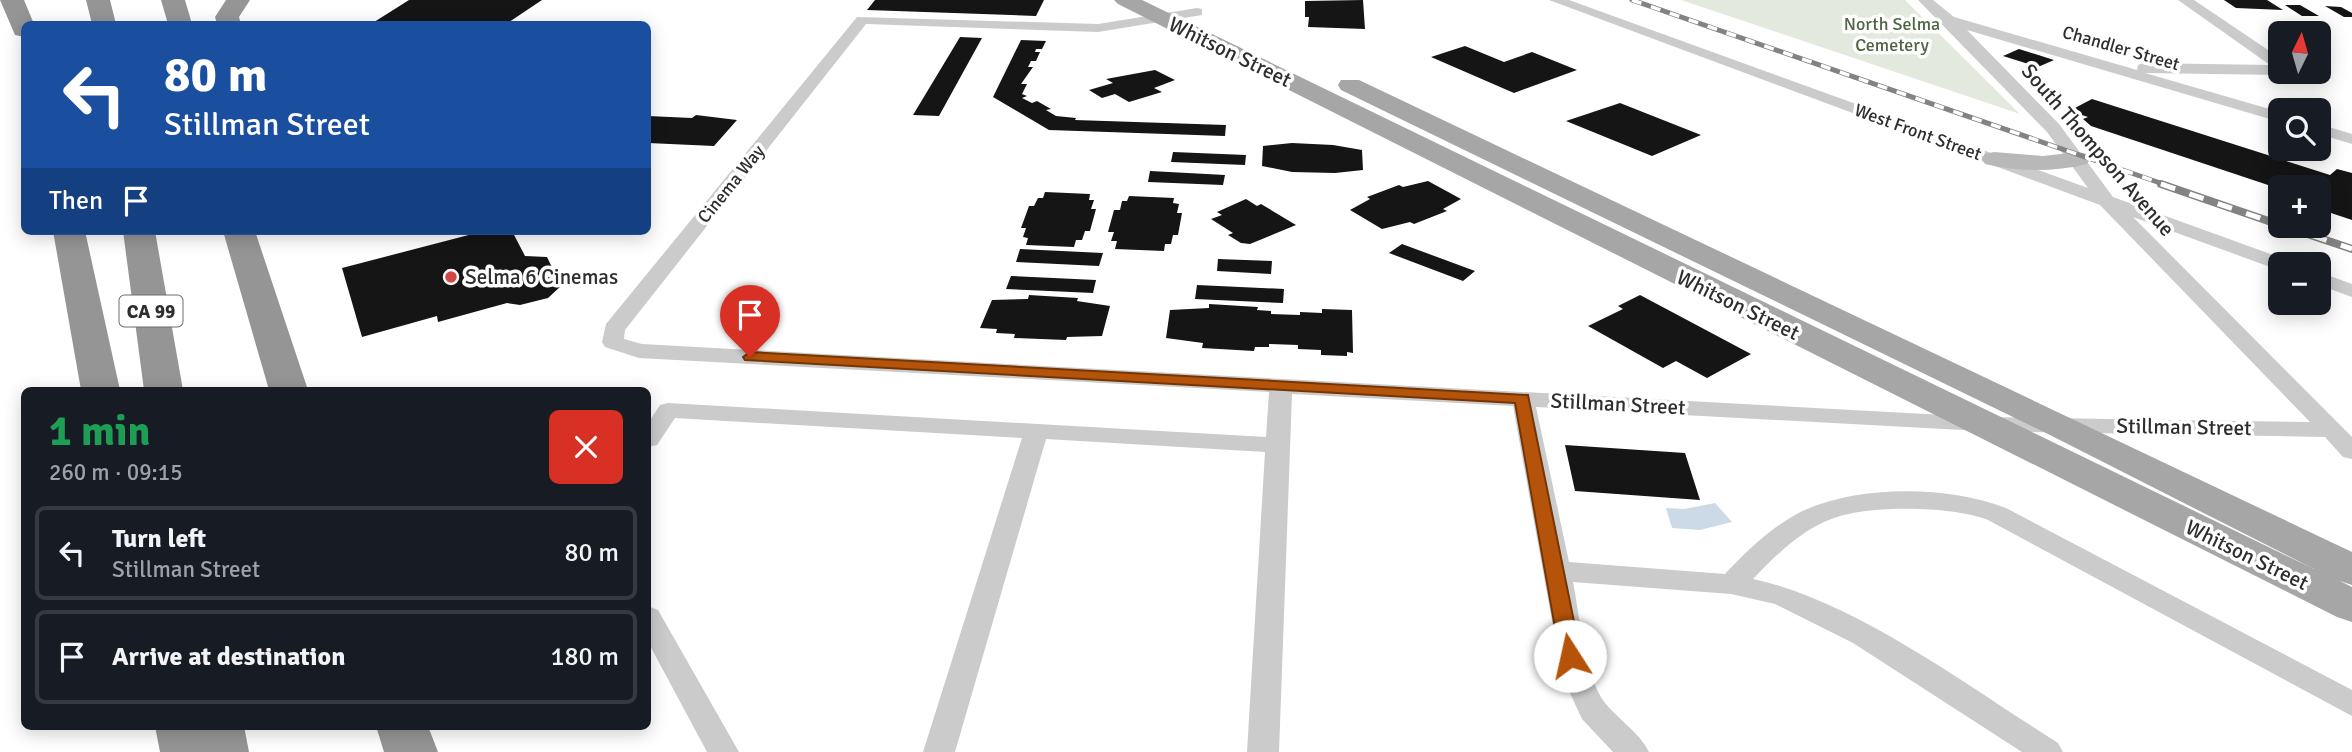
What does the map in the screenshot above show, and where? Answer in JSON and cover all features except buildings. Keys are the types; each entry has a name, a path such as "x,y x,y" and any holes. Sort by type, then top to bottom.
{"highway":[{"path":"12,0 21,22"},
{"path":"98,0 103,21"},
{"path":"173,0 179,21"},
{"path":"228,21 227,17 237,0"},
{"path":"70,235 100,387"},
{"name":"CA 99","path":"140,235 164,387"},
{"path":"240,235 264,318 288,387"},
{"path":"256,235 264,318"},
{"path":"182,730 187,752"},
{"path":"219,730 222,752"},
{"path":"403,730 411,752"}],"main road":[{"name":"Whitson Street","path":"1125,0 1177,10 1461,138 2059,425 2352,570"},
{"name":"Whitson Street","path":"1177,10 1299,86 2352,606"},
{"path":"1299,86 1333,93 1438,142 1461,138"},
{"path":"1505,189 1517,186 1535,189 1625,232 1693,250"}],"street":[{"name":"West Front Street","path":"1556,0 2268,260"},
{"name":"South Thompson Avenue","path":"1925,0 1949,20 2053,128 2107,201 2352,451"},
{"path":"2185,0 2268,59"},
{"name":"Cinema Way","path":"613,342 614,329 856,28 1102,35 1145,28 1177,10"},
{"name":"Chandler Street","path":"1949,20 2268,113"},
{"path":"2113,67 2268,68"},
{"path":"2331,133 2352,139"},
{"path":"1993,159 2043,163 2078,159"},
{"path":"2331,283 2352,291"},
{"name":"Stillman Street","path":"613,342 639,351 1981,424 2332,430"},
{"path":"1263,752 1281,385"},
{"path":"1523,398 1577,676 1593,710 1633,752"},
{"path":"651,436 668,410 1279,445"},
{"path":"939,752 1036,432"},
{"path":"1731,584 1761,553 1821,513 1836,508 1926,499 1961,501 1997,514 2352,704"},
{"path":"1556,571 1731,584 1782,595 1830,616 2047,752"},
{"path":"651,623 723,752"}],"green space":[{"name":"North Selma Cemetery","path":"1681,0 1905,0 2020,114"}],"water":[{"path":"1715,503 1732,522 1700,530 1672,528 1666,508 1684,509"}],"railway":[{"path":"1632,0 2166,185"},
{"path":"2161,184 2268,221"},
{"path":"2319,238 2352,249"}],"place":[{"name":"Selma 6 Cinemas","path":"451,277"}],"route":[{"path":"750,357 1523,398 1570,656"}]}
